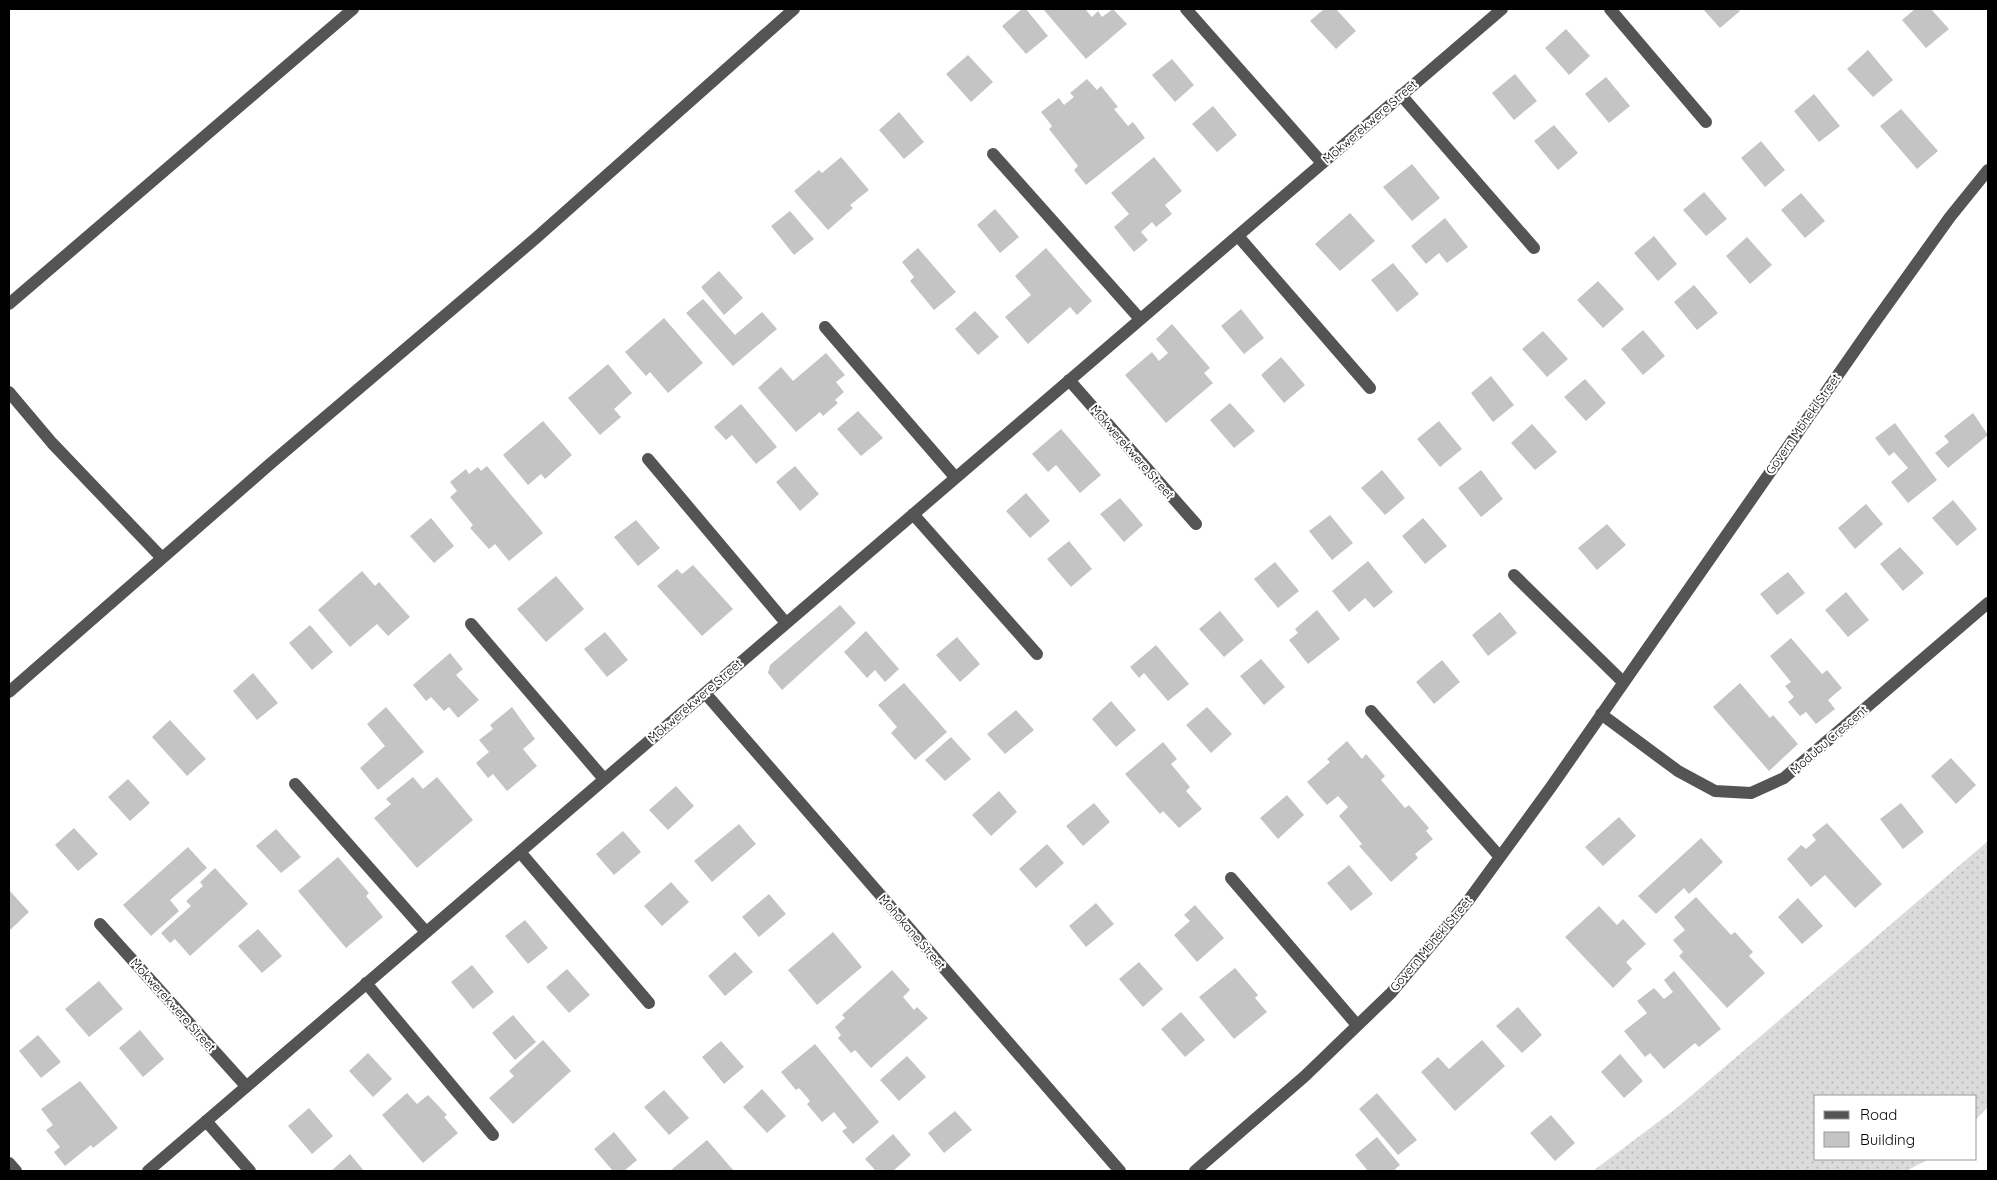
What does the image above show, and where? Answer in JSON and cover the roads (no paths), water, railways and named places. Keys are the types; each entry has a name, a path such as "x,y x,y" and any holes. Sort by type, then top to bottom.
{"street":[{"path":"9,304 339,13 353,9"},
{"path":"9,692 162,558 536,238 794,9"},
{"path":"1186,9 1322,163"},
{"name":"Mokwerekwere Street","path":"148,1171 1502,9"},
{"path":"1610,9 1706,122"},
{"path":"1401,95 1534,248"},
{"path":"993,154 1140,319"},
{"name":"Govern Mbheki Street","path":"1195,1171 1304,1076 1357,1025 1397,985 1468,901 1551,788 1600,714 1905,279 1950,217 1988,170"},
{"path":"1238,236 1370,388"},
{"path":"825,327 955,477"},
{"name":"Mokwerekwere Street","path":"1069,380 1196,524"},
{"path":"9,392 52,443 162,558"},
{"path":"648,459 786,623"},
{"path":"912,514 1037,654"},
{"path":"1514,576 1623,682"},
{"name":"Modubu Crescent","path":"1600,714 1678,771 1715,791 1751,793 1784,778 1988,603"},
{"path":"471,624 604,779"},
{"name":"Mohokane Street","path":"705,692 1120,1171"},
{"path":"1371,710 1500,857"},
{"path":"295,784 426,932"},
{"path":"520,852 649,1003"},
{"path":"1231,878 1357,1025"},
{"name":"Mokwerekwere Street","path":"100,924 246,1086"},
{"path":"366,984 493,1135"},
{"path":"206,1121 250,1171"},
{"path":"9,1163 16,1171"}]}
